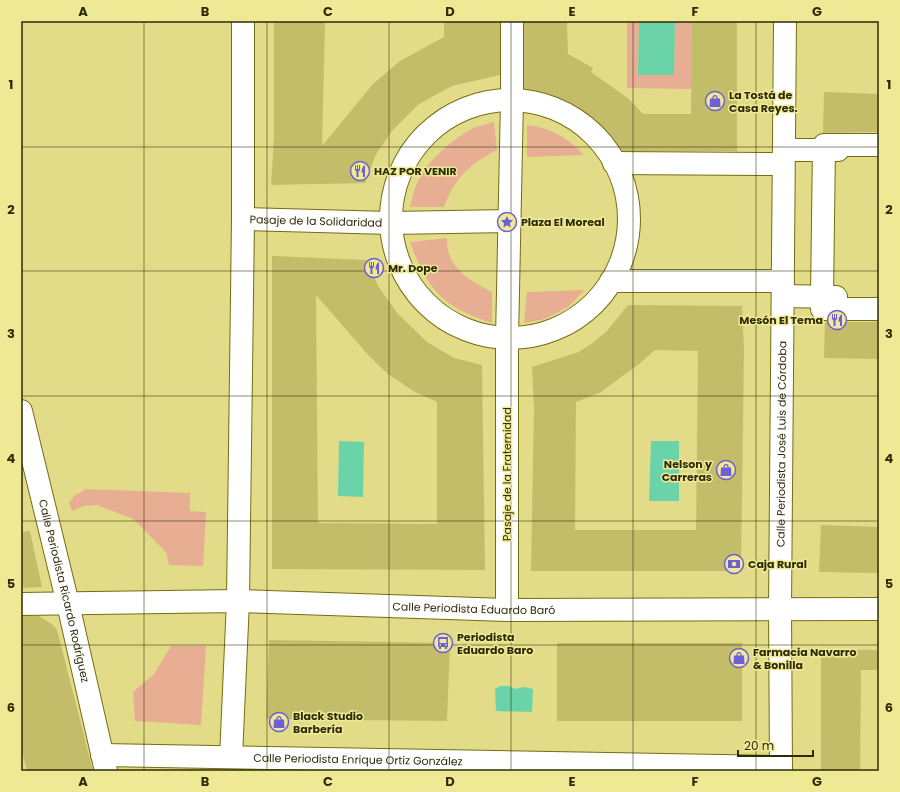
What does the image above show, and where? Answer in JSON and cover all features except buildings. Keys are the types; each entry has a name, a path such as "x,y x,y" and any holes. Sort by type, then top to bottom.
{"street":[{"path":"230,757 238,601 243,219 243,21"},
{"path":"507,339 512,100 512,21"},
{"name":"Calle Periodista José Luis de Córdoba","path":"781,769 780,608 785,21"},
{"path":"512,100 549,106 582,124 608,150 614,164 624,184 629,221 623,258 605,291 578,317 545,334 507,339 472,333 439,316 414,291 397,259 390,222 396,184 413,150 440,122 474,105 512,100"},
{"path":"879,145 824,145 822,309 879,309"},
{"path":"614,164 784,157 824,150 879,151"},
{"name":"Pasaje de la Solidaridad","path":"243,219 390,222"},
{"path":"390,222 510,221"},
{"path":"611,281 783,288 822,297 879,298"},
{"name":"Pasaje de la Fraternidad","path":"507,339 507,610"},
{"name":"Calle Periodista Ricardo Rodríguez","path":"22,419 68,604 104,763"},
{"name":"Calle Periodista Eduardo Baró","path":"21,604 238,601 507,610 780,608 879,609"},
{"name":"Calle Periodista Enrique Ortiz González","path":"104,763 230,757 781,769"}],"shaded area":[{"path":"627,21 639,21 638,75 674,75 675,21 692,21 692,89 627,88"},
{"path":"639,21 675,21 674,75 638,75"},
{"path":"494,122 497,150 487,155 464,172 453,187 444,207 410,207 415,189 426,168 433,159 458,137 476,127"},
{"path":"527,125 543,128 558,134 572,143 584,155 527,157"},
{"path":"447,238 448,252 456,267 467,277 492,292 492,323 475,317 449,303 431,285 423,273 410,242"},
{"path":"585,290 568,307 545,319 524,323 527,292"},
{"path":"339,441 364,442 363,497 338,496"},
{"path":"651,441 679,441 679,501 649,501"},
{"path":"86,489 190,493 190,511 206,512 203,566 169,565 166,552 133,519 97,505 84,506 72,511 69,503 74,496"},
{"path":"171,646 206,646 201,725 135,721 133,692 154,674"},
{"path":"500,686 509,686 515,689 523,687 533,689 532,712 496,711 495,689"}],"place":[{"name":"La Tostá de Casa Reyes.","path":"715,101"},
{"name":"HAZ POR VENIR","path":"360,171"},
{"name":"Plaza El Moreal","path":"507,222"},
{"name":"Mr. Dope","path":"374,268"},
{"name":"Mesón El Tema","path":"837,320"},
{"name":"Nelson y Carreras","path":"726,470"},
{"name":"Caja Rural","path":"734,564"},
{"name":"Periodista Eduardo Baro","path":"443,643"},
{"name":"Farmacia Navarro & Bonilla","path":"739,658"},
{"name":"Black Studio Barbería","path":"279,722"}]}
